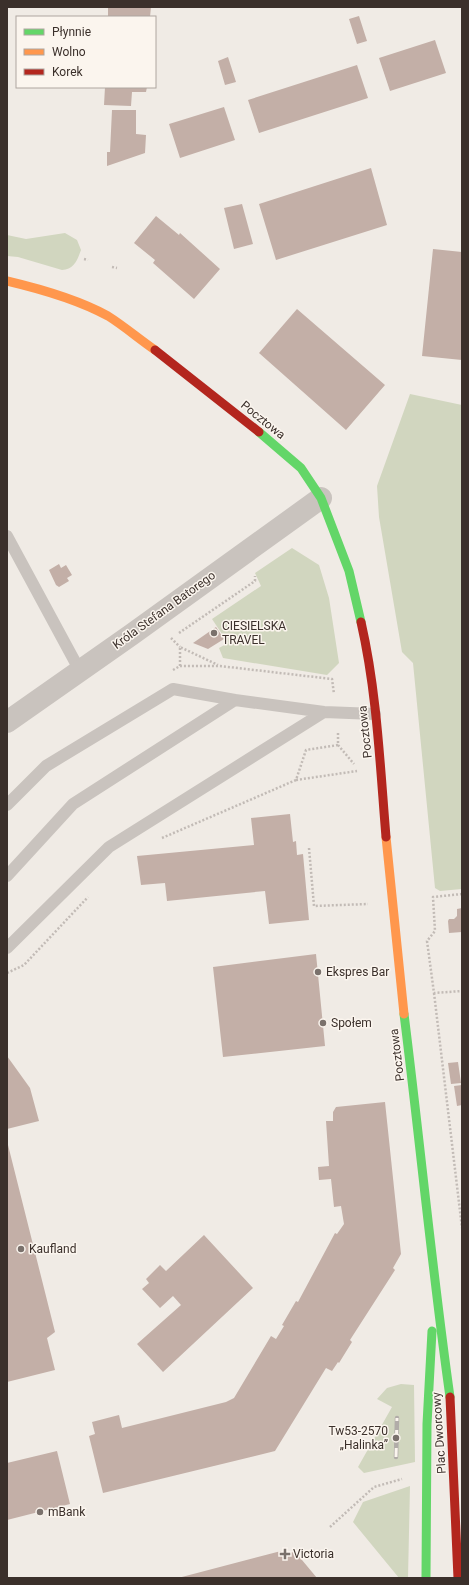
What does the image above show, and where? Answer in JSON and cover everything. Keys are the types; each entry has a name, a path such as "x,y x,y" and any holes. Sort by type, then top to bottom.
{"main road":[{"name":"Pocztowa","path":"7,281 40,289 90,307 123,325 277,447 301,468 321,498 348,571 365,641 375,714 398,962 434,1270"},
{"name":"Plac Dworcowy","path":"434,1270 435,1288 451,1402 458,1578"},
{"name":"Plac Dworcowy","path":"426,1578 426,1437 435,1288"},
{"path":"426,1518 436,1548"}],"street":[{"name":"Króla Stefana Batorego","path":"7,722 321,498"}],"lane":[{"path":"7,536 80,671"},
{"path":"7,805 46,766 172,689 235,700 324,712 375,714"},
{"path":"7,876 73,804 235,700"},
{"path":"7,948 109,847 324,712"}],"path":[{"path":"84,259 88,260"},
{"path":"112,266 117,268"},
{"path":"171,638 180,647 220,666"},
{"path":"180,647 180,666"},
{"path":"296,780 360,770 338,745"},
{"path":"309,848 314,906 371,904"},
{"path":"462,894 433,897 435,930 427,941 462,1228"},
{"path":"7,973 24,965 90,896"},
{"path":"434,993 462,991"},
{"path":"330,1527 374,1487 402,1479"}],"green space":[{"path":"65,233 77,240 81,250 76,261 69,268 62,270 18,257 7,256 7,235 26,239"},
{"path":"410,394 462,405 462,889 440,891 435,888 413,663 402,652 379,517 377,486"},
{"path":"292,548 319,565 329,598 339,663 327,675 223,658 219,648 228,643 212,619 261,586 255,573"},
{"path":"401,1384 414,1385 415,1462 364,1473 358,1467 392,1407 377,1399 387,1388"},
{"path":"410,1486 408,1578 399,1578 353,1522 363,1502"}],"building":[{"path":"108,7 151,7 150,16 108,16"},
{"path":"359,16 367,41 357,44 349,19"},
{"path":"435,40 446,73 390,91 379,58"},
{"path":"228,57 236,82 225,85 218,61"},
{"path":"357,65 368,98 259,133 248,100"},
{"path":"105,88 147,88 146,92 132,92 131,106 104,105"},
{"path":"224,107 235,140 180,158 169,124"},
{"path":"112,110 136,110 136,134 146,135 145,153 107,166 107,152 110,152"},
{"path":"371,168 387,225 276,260 259,204"},
{"path":"242,204 253,244 234,249 224,208"},
{"path":"156,216 179,235 180,233 220,269 194,299 153,263 155,260 134,243"},
{"path":"433,249 462,252 462,360 422,356"},
{"path":"297,309 385,385 346,430 259,353"},
{"path":"59,564 61,568 66,565 72,575 67,578 69,581 59,587 56,585 49,570"},
{"name":"CIESIELSKA TRAVEL","path":"216,627 224,639 208,649 193,643"},
{"path":"290,814 293,842 296,841 297,855 303,854 309,920 269,924 265,891 167,901 165,883 141,885 137,856 254,845 251,818"},
{"path":"462,908 462,932 449,933 449,919 454,919 457,916 457,909"},
{"path":"316,954 325,1046 223,1057 213,967"},
{"path":"7,1056 30,1088 39,1121 7,1129"},
{"path":"458,1062 461,1083 451,1084 448,1063"},
{"path":"462,1085 462,1105 457,1106 454,1086"},
{"path":"385,1102 401,1254 393,1268 395,1270 350,1340 352,1342 339,1363 338,1362 332,1371 326,1368 275,1451 103,1493 89,1436 95,1434 92,1422 119,1415 122,1428 226,1402 234,1398 271,1336 276,1339 284,1326 282,1325 296,1301 298,1302 335,1233 337,1234 344,1224 341,1206 334,1207 331,1179 319,1180 318,1167 329,1166 326,1121 333,1121 333,1112 336,1107"},
{"name":"Kaufland","path":"7,1141 55,1332 47,1338 55,1370 7,1382"},
{"path":"204,1235 253,1288 163,1372 137,1344 181,1305 173,1296 160,1308 142,1289 149,1283 146,1279 160,1265 166,1271"},
{"path":"57,1451 70,1504 7,1520 7,1463"},
{"path":"281,1551 282,1555 292,1552 297,1554 317,1578 178,1578"}],"railway":[{"path":"396,1457 397,1418"}],"traffic: fast":[{"path":"259,432 301,468 321,498 349,571 361,622"},
{"path":"404,1014 437,1301 450,1397"},
{"path":"426,1578 427,1424 432,1331"}],"traffic: slow":[{"path":"7,281 33,287 84,304 108,316 155,350"},
{"path":"386,837 404,1014"}],"traffic: jam":[{"path":"155,350 259,432"},
{"path":"361,622 371,675 380,756 386,837"},
{"path":"450,1397 458,1578"}],"place":[{"name":"CIESIELSKA TRAVEL","path":"214,633"},
{"name":"Ekspres Bar","path":"318,972"},
{"name":"Społem","path":"323,1023"},
{"name":"Kaufland","path":"21,1249"},
{"name":"Tw53-2570 „Halinka”","path":"396,1438"},
{"name":"mBank","path":"40,1512"},
{"name":"Victoria","path":"285,1554"}]}
